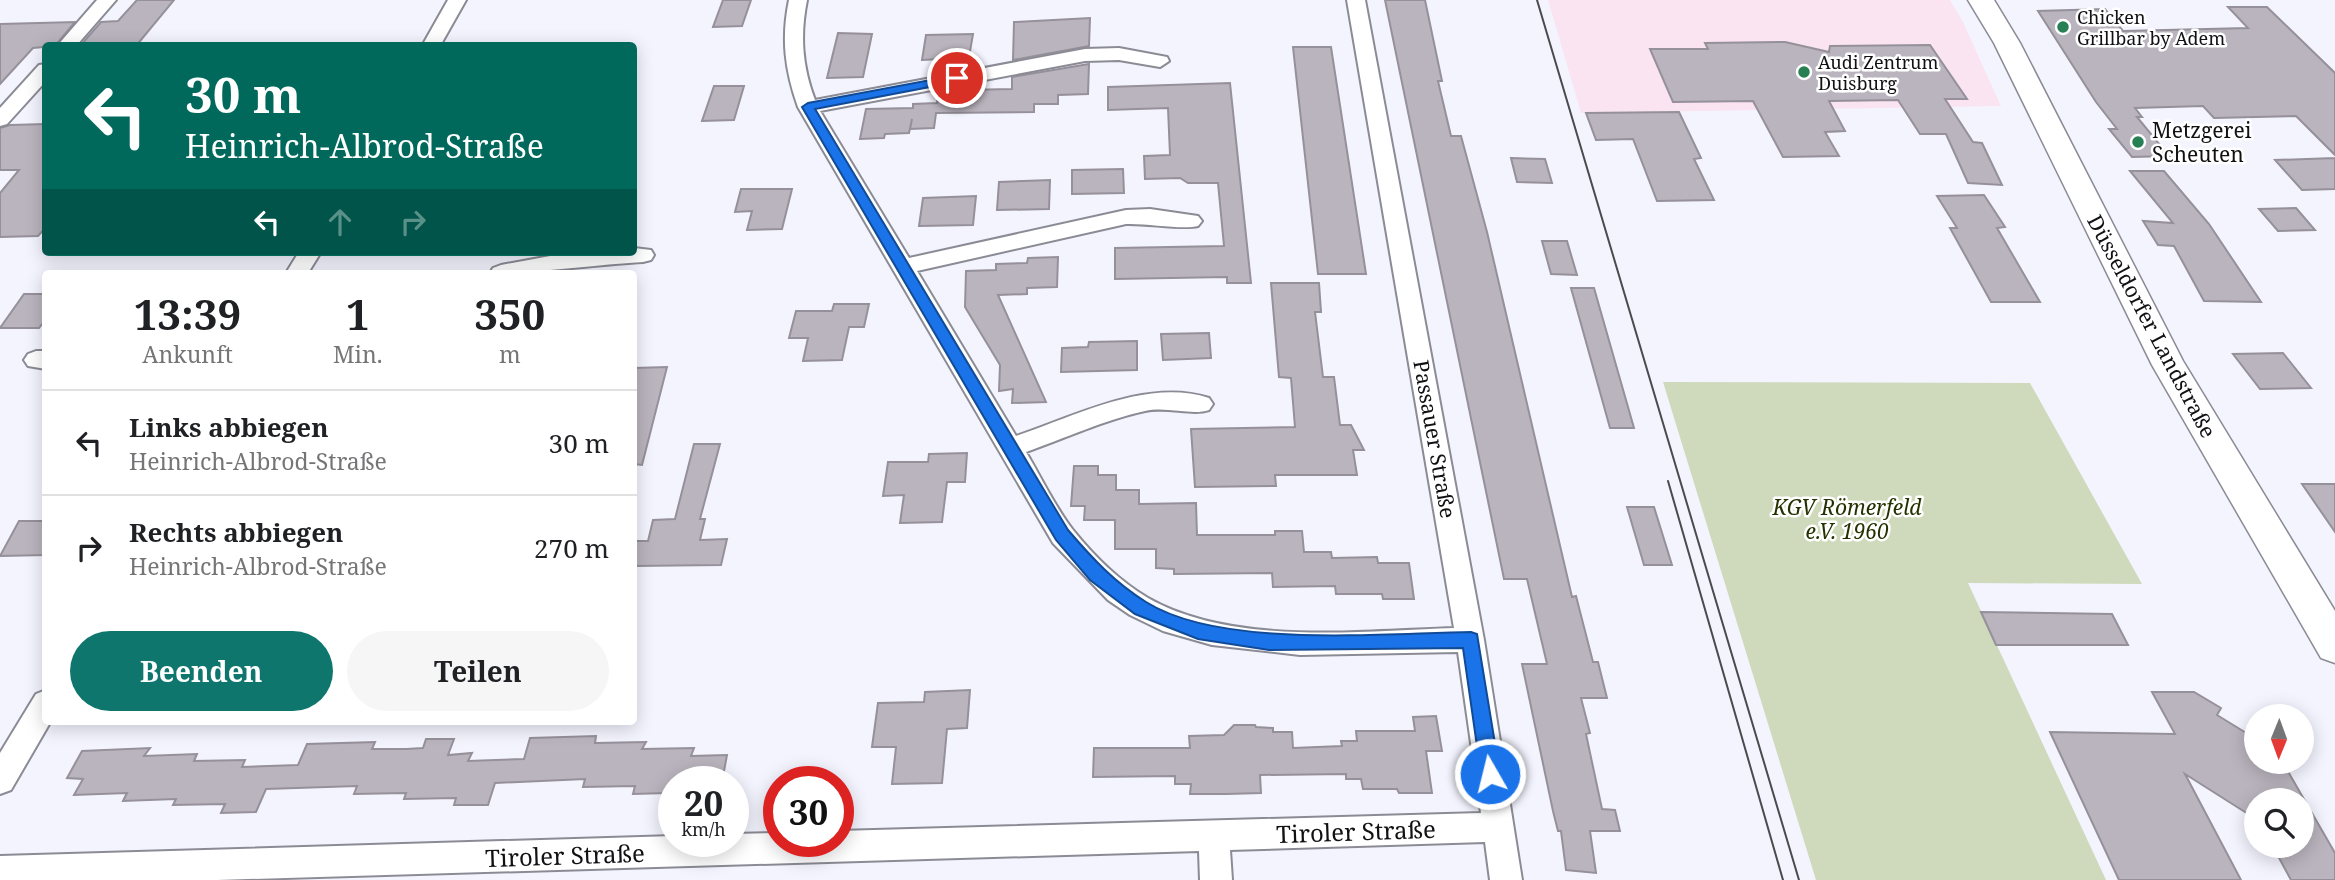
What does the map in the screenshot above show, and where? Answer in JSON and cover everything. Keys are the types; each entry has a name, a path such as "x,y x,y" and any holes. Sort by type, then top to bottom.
{"main road":[{"name":"Düsseldorfer Landstraße","path":"1981,0 2007,43 2169,365 2335,646"}],"street":[{"path":"70,42 107,0"},
{"path":"433,42 457,0"},
{"path":"799,0 792,27 793,59 808,107 1062,535 1096,575 1141,608 1198,631 1269,642 1471,640"},
{"name":"Passauer Straße","path":"1356,0 1471,640 1506,880"},
{"path":"808,107 1085,55 1141,56 1160,61"},
{"path":"0,120 42,73"},
{"path":"901,267 1126,217 1150,216 1191,221"},
{"path":"637,255 643,255"},
{"path":"517,270 580,258 622,256"},
{"path":"1009,448 1143,402 1171,399 1201,404"},
{"path":"0,780 42,709"},
{"name":"Tiroler Straße","path":"0,871 1498,827"},
{"path":"1214,835 1216,880"}],"shaded area":[{"path":"1548,0 1950,0 1963,22 2001,106 1581,113"}],"green space":[{"name":"KGV Römerfeld e.V. 1960","path":"1663,382 2030,383 2142,584 1968,583 2106,880 1816,880"}],"building":[{"path":"137,0 174,0 139,42 84,42 101,22 118,21"},
{"path":"723,0 751,0 742,26 713,27"},
{"path":"1385,0 1425,0 1442,81 1438,81 1451,136 1461,136 1487,232 1572,597 1576,596 1593,662 1598,662 1607,698 1581,698 1590,733 1586,734 1602,809 1615,810 1620,831 1590,831 1596,873 1566,870 1561,831 1558,831 1553,811 1522,664 1547,664 1527,579 1504,579"},
{"path":"2228,7 2267,7 2335,73 2335,155 2296,116 2214,118 2203,106 2135,108 2142,117 2137,117 2169,156 2132,157 2109,129 2117,129 2096,102 2038,11 2105,9 2123,31 2248,28"},
{"path":"1090,18 1089,46 1013,60 1014,22"},
{"path":"75,22 58,42 42,42 42,47 33,48 0,84 0,24"},
{"path":"838,33 872,34 863,77 827,78"},
{"path":"973,34 967,69 941,74 943,59 922,60 926,35"},
{"name":"Audi Zentrum Duisburg","path":"1785,42 1829,52 1830,46 1930,45 1967,99 1945,99 1973,142 1982,143 2002,185 1968,183 1946,134 1920,134 1898,100 1829,101 1845,131 1825,132 1839,156 1783,157 1753,101 1673,102 1650,49 1708,49 1705,43"},
{"path":"1293,47 1331,47 1366,274 1318,274"},
{"path":"1089,64 1088,94 1058,95 1058,104 1034,104 1034,112 936,113 934,128 910,129 912,119 909,133 860,139 866,109 913,108 913,104 937,103 939,91 965,86 964,90 1012,89 1012,77"},
{"path":"1230,83 1251,283 1227,283 1227,277 1115,279 1115,248 1224,246 1218,183 1188,183 1180,178 1145,179 1144,156 1170,155 1168,108 1108,110 1108,87"},
{"path":"714,86 744,86 734,120 702,121"},
{"path":"1679,112 1701,158 1694,159 1714,200 1657,201 1633,139 1596,140 1586,113"},
{"path":"42,124 42,232 38,236 0,237 0,193 19,170 0,170 0,128"},
{"path":"1511,158 1545,159 1552,183 1517,182"},
{"path":"2335,158 2335,189 2302,190 2275,160"},
{"path":"1123,169 1124,193 1072,194 1072,170"},
{"path":"2130,171 2164,171 2209,224 2261,302 2204,301 2174,246 2158,245 2143,221 2173,223"},
{"path":"1050,180 1049,209 997,210 999,182"},
{"path":"741,189 792,189 782,229 747,230 752,211 735,212"},
{"path":"1984,195 2005,227 1997,228 2040,302 1991,302 1950,228 1957,228 1937,196"},
{"path":"976,196 973,225 919,226 923,198"},
{"path":"2296,208 2315,230 2278,231 2259,209"},
{"path":"1542,241 1567,241 1577,275 1551,274"},
{"path":"1058,257 1057,287 1027,288 1027,294 998,295 1046,402 1012,403 1013,389 999,391 1000,365 965,307 966,271 996,270 996,264 1027,263 1028,258"},
{"path":"1271,283 1319,283 1321,312 1315,312 1323,377 1334,377 1340,425 1351,425 1364,450 1353,450 1357,475 1275,475 1276,486 1195,487 1191,429 1295,427 1291,378 1279,377"},
{"path":"1571,288 1594,288 1634,428 1610,428"},
{"path":"24,294 42,294 42,324 39,328 0,328"},
{"path":"834,304 869,304 864,327 849,327 842,360 803,361 808,338 789,338 796,311 832,311"},
{"path":"1209,333 1211,358 1163,360 1161,334"},
{"path":"1137,341 1137,370 1061,372 1062,348 1088,347 1089,342"},
{"path":"2283,353 2311,388 2260,389 2233,354"},
{"path":"667,367 642,465 637,464 637,368"},
{"path":"694,444 720,444 700,519 705,519 700,540 727,539 721,565 637,566 637,541 648,541 653,520 675,519"},
{"path":"967,453 965,482 947,482 942,522 900,523 904,495 883,496 888,462 928,462 929,454"},
{"path":"1074,466 1098,466 1098,475 1116,475 1116,490 1139,490 1139,504 1196,503 1197,535 1275,535 1275,531 1302,531 1304,552 1331,552 1332,558 1377,557 1378,563 1409,563 1414,599 1383,599 1382,594 1336,594 1335,586 1273,587 1272,573 1174,574 1174,569 1156,568 1156,549 1115,549 1115,520 1084,520 1085,506 1071,506"},
{"path":"2302,484 2335,484 2335,532"},
{"path":"1627,507 1654,507 1672,565 1644,565"},
{"path":"19,521 42,521 42,555 0,556"},
{"path":"1981,612 2112,614 2128,645 1996,645"},
{"path":"970,690 967,728 947,729 942,783 892,784 896,747 872,747 878,703 924,702 925,692"},
{"path":"2152,692 2194,692 2221,708 2217,715 2244,732 2244,774 2289,774 2298,788 2244,788 2244,811 2185,774 2241,880 2119,880 2050,732 2175,734"},
{"path":"1436,716 1442,751 1426,751 1432,793 1363,789 1361,779 1346,779 1346,774 1260,775 1261,793 1226,794 1190,794 1191,784 1175,784 1175,776 1093,777 1094,748 1190,748 1189,736 1224,735 1234,725 1255,725 1273,728 1273,732 1292,732 1293,748 1342,746 1341,741 1357,741 1356,731 1415,731 1413,717"},
{"path":"596,736 595,743 646,742 642,749 694,748 691,756 727,755 725,766 658,766 658,793 633,794 635,786 583,787 585,779 495,783 488,805 454,805 456,798 404,799 406,793 354,794 357,786 266,789 256,812 221,813 225,804 173,805 176,799 123,801 127,793 74,795 83,779 67,778 82,751 150,748 144,756 197,754 194,761 245,760 242,767 298,765 307,744 375,742 372,749 406,749 423,748 426,739 454,739 448,755 472,753 468,761 524,759 530,738"},
{"path":"2314,817 2335,853 2335,880 2291,880 2279,858 2314,858"}],"tram line":[{"path":"1537,0 1799,880"},
{"path":"1668,481 1783,880"}],"place":[{"name":"Chicken Grillbar by Adem","path":"2063,27"},
{"name":"Audi Zentrum Duisburg","path":"1804,72"},
{"name":"Metzgerei Scheuten","path":"2138,142"}],"route":[{"path":"957,78 808,107 1062,535 1096,575 1141,608 1198,631 1269,642 1471,640 1490,774"}]}
